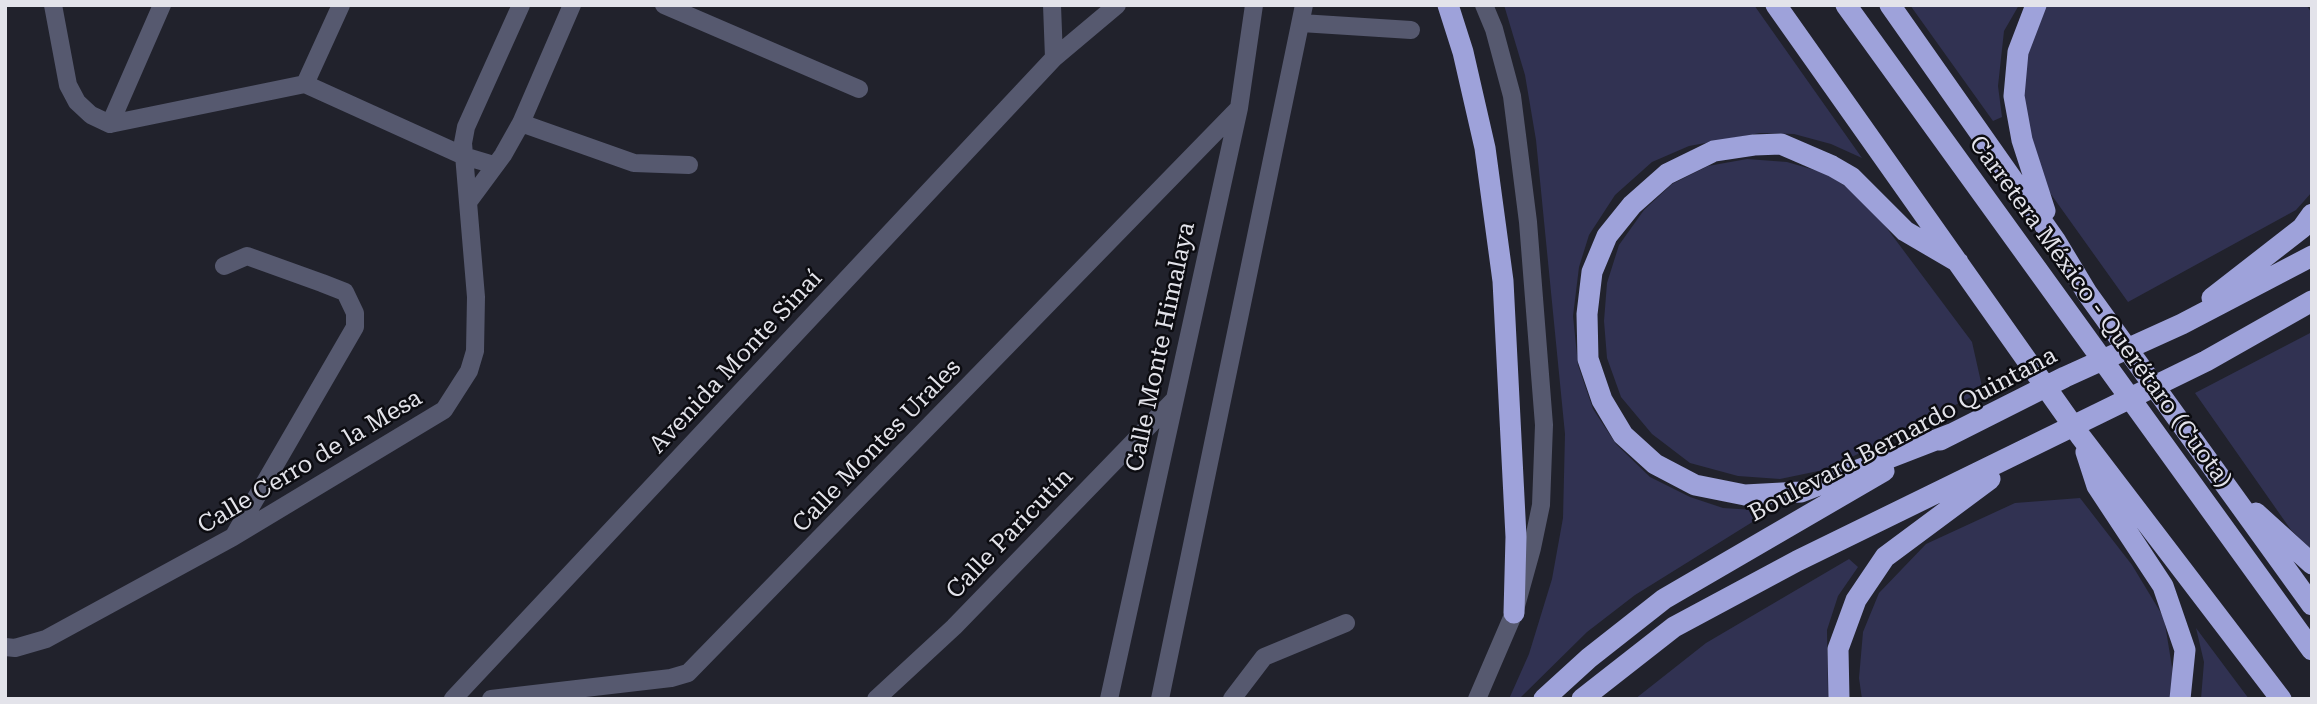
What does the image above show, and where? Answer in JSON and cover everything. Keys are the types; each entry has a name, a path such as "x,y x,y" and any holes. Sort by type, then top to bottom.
{"highway":[{"path":"1448,5 1463,52 1482,135 1503,281 1516,537 1514,613"},
{"path":"1765,5 1796,51 1842,99"},
{"path":"1776,5 2081,437 2281,699"},
{"name":"Carretera México - Querétaro (Cuota)","path":"1846,5 2312,650"},
{"path":"1860,5 1876,48"},
{"name":"Carretera México - Querétaro (Cuota)","path":"1890,5 2055,240 2087,293 2312,605"},
{"path":"2036,5 2018,52 2014,96 2032,179 2055,240"},
{"path":"1951,433 1801,492 1745,495 1695,485 1655,464 1623,435 1602,400 1588,359 1587,314 1592,272 1607,236 1632,205 1667,174 1679,168 1714,151 1754,145 1781,144 1832,166 1851,177 1905,230 1958,262"},
{"path":"2182,324 2302,228 2312,214"},
{"name":"Boulevard Bernardo Quintana","path":"1544,699 1588,658 1664,599 1767,537 1951,433 2182,324 2312,256"},
{"path":"1582,699 1674,627 1797,561 2207,361 2312,301"},
{"path":"2207,361 2312,317"},
{"path":"2081,437 2097,486 2162,586 2185,650 2179,699"},
{"path":"1839,699 1838,649 1856,600 1885,557 2031,448"},
{"path":"2221,480 2312,564"}],"street":[{"path":"53,5 68,85 77,102 91,115 110,124 305,84 464,156 494,165"},
{"path":"110,124 162,5"},
{"path":"305,84 341,5"},
{"name":"Calle Cerro de la Mesa","path":"5,648 46,639 233,537 444,410 469,371 475,351 476,297 464,156 466,127 521,5"},
{"path":"469,201 503,155 521,123 572,5"},
{"path":"664,5 859,89"},
{"path":"1052,5 1054,58"},
{"path":"1054,58 1094,11 1117,5"},
{"name":"Calle Monte Himalaya","path":"1109,699 1238,108 1254,5"},
{"path":"1477,699 1514,613 1541,505 1544,425 1528,222 1512,96 1494,29 1484,5"},
{"path":"1160,699 1303,14 1411,30"},
{"name":"Avenida Monte Sinaí","path":"453,699 1054,58"},
{"name":"Calle Montes Urales","path":"491,699 671,678 694,668 1238,108"},
{"path":"521,123 634,163 689,165"},
{"path":"224,266 247,256 322,282 345,292 355,313 355,327 233,537"},
{"name":"Calle Paricutín","path":"876,699 954,627 1175,399"},
{"path":"1231,699 1264,657 1346,623"}],"shaded area":[{"path":"1504,5 1754,5 1862,158 1831,144 1794,134 1760,133 1689,146 1652,162 1615,195 1589,235 1579,267 1573,316 1578,365 1593,409 1616,444 1650,477 1690,497 1723,508 1754,510 1754,521 1635,595 1587,632 1519,699 1509,699 1529,654 1552,579 1563,518 1565,434 1536,140 1525,75"},
{"path":"1910,5 2019,5 2004,31 1998,86 2002,117 1993,121"},
{"path":"2047,5 2306,5 2312,13 2312,192 2296,210 2128,302 2043,183 2020,108 2030,38"},
{"path":"1747,159 1787,162 1825,173 1865,199 1972,342 1983,391 1828,469 1780,479 1738,476 1690,463 1652,434 1621,397 1607,358 1604,321 1607,283 1619,245 1644,210 1672,184 1708,166"},
{"path":"2312,332 2312,550 2291,530 2195,393"},
{"path":"2080,498 2132,565 2164,618 2173,673 2170,699 1862,699 1859,678 1863,632 1879,593 1926,544 2015,503"},
{"path":"1849,559 1858,567 1838,596 1827,630 1828,699 1635,699 1706,643"},
{"path":"2196,628 2249,699 2201,699 2204,662"}]}
